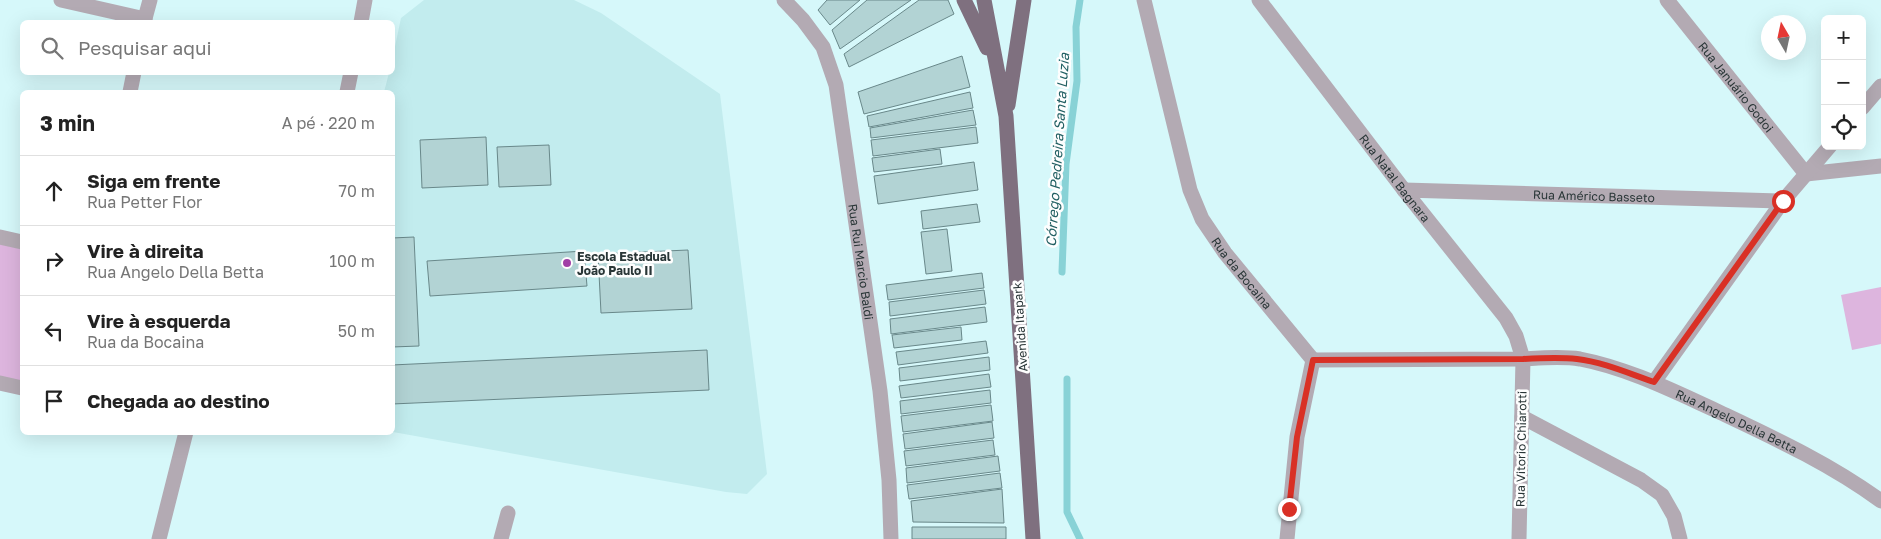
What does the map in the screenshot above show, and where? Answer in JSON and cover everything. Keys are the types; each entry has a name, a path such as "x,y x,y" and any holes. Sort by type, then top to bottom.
{"main road":[{"path":"964,0 997,70"},
{"name":"Avenida Itapark","path":"984,0 1006,116 1033,539"},
{"name":"Avenida Itapark","path":"1006,116 1024,0"}],"street":[{"path":"61,0 141,20"},
{"path":"145,20 150,0"},
{"path":"361,20 365,0"},
{"name":"Rua Rui Marcio Baldi","path":"784,0 803,20 823,47 836,85 880,391 889,480 891,539"},
{"name":"Rua da Bocaina","path":"1144,0 1190,190 1202,219 1225,253 1313,360"},
{"name":"Rua Natal Bagnara","path":"1259,0 1404,190 1506,318 1516,336 1523,359"},
{"name":"Rua Januário Godoi","path":"1667,0 1806,174"},
{"path":"130,90 133,75"},
{"path":"347,90 350,75"},
{"path":"1865,105 1881,86"},
{"path":"1654,382 1783,201 1827,150"},
{"path":"1806,174 1881,166"},
{"name":"Rua Américo Basseto","path":"1404,190 1783,201"},
{"path":"0,236 20,241"},
{"name":"Rua Angelo Della Betta","path":"1313,360 1523,359 1546,357 1578,359 1614,368 1654,382 1789,444 1855,481 1881,501"},
{"name":"Rua Vitorio Chiarotti","path":"1519,539 1523,359"},
{"path":"1287,539 1297,437 1313,360"},
{"path":"0,383 20,388"},
{"path":"1522,416 1641,480 1662,495 1674,516 1680,539"},
{"path":"159,539 185,435"},
{"path":"501,539 508,513"}],"shaded area":[{"name":"Escola Estadual João Paulo II","path":"424,0 574,0 601,13 720,94 767,474 747,494 726,492 395,432 395,90 385,90 388,75 395,75 395,46 401,18"},
{"path":"0,244 20,249 20,384 0,379"},
{"path":"1881,287 1881,344 1852,350 1841,295"}],"building":[{"path":"827,0 860,0 830,25 818,10"},
{"path":"867,0 911,0 840,49 832,30"},
{"path":"919,0 948,0 954,14 849,67 844,54"},
{"path":"962,56 970,87 864,114 858,92"},
{"path":"970,92 973,108 869,127 867,116"},
{"path":"973,110 976,125 871,138 870,128"},
{"path":"976,127 978,143 873,156 871,140"},
{"path":"486,137 488,185 422,188 420,140"},
{"path":"549,145 551,185 499,187 497,147"},
{"path":"940,149 942,164 874,172 872,158"},
{"path":"974,162 978,190 878,204 874,176"},
{"path":"977,204 980,222 923,229 921,211"},
{"path":"947,229 952,271 926,274 921,232"},
{"path":"414,237 419,346 395,347 395,238"},
{"path":"688,250 692,309 601,313 598,254"},
{"path":"584,251 587,286 430,296 427,261"},
{"path":"982,273 984,288 888,300 886,285"},
{"path":"984,290 986,304 890,316 889,302"},
{"path":"985,307 987,322 891,334 890,319"},
{"path":"961,327 962,340 894,348 892,335"},
{"path":"986,341 988,353 898,365 896,352"},
{"path":"707,350 709,390 395,404 395,365"},
{"path":"989,357 990,370 900,381 899,368"},
{"path":"989,374 991,387 901,398 899,386"},
{"path":"990,390 991,403 901,414 900,401"},
{"path":"991,405 993,421 903,432 901,416"},
{"path":"992,422 994,438 905,449 903,434"},
{"path":"993,440 995,455 906,466 904,451"},
{"path":"998,456 1000,471 907,483 906,468"},
{"path":"1000,473 1002,488 909,499 907,485"},
{"path":"1002,489 1004,523 913,522 911,501"},
{"path":"912,527 1006,527 1006,539 912,539"}],"waterway":[{"name":"Córrego Pedreira Santa Luzia","path":"1062,272 1066,164 1077,81 1076,27 1080,0"},
{"name":"Córrego Pedreira Santa Luzia","path":"1067,379 1067,512 1080,539"}],"place":[{"name":"Escola Estadual João Paulo II","path":"567,263"}],"route":[{"path":"1289,509 1297,437 1313,360 1523,359 1546,357 1578,359 1614,368 1654,382 1783,201"}]}
